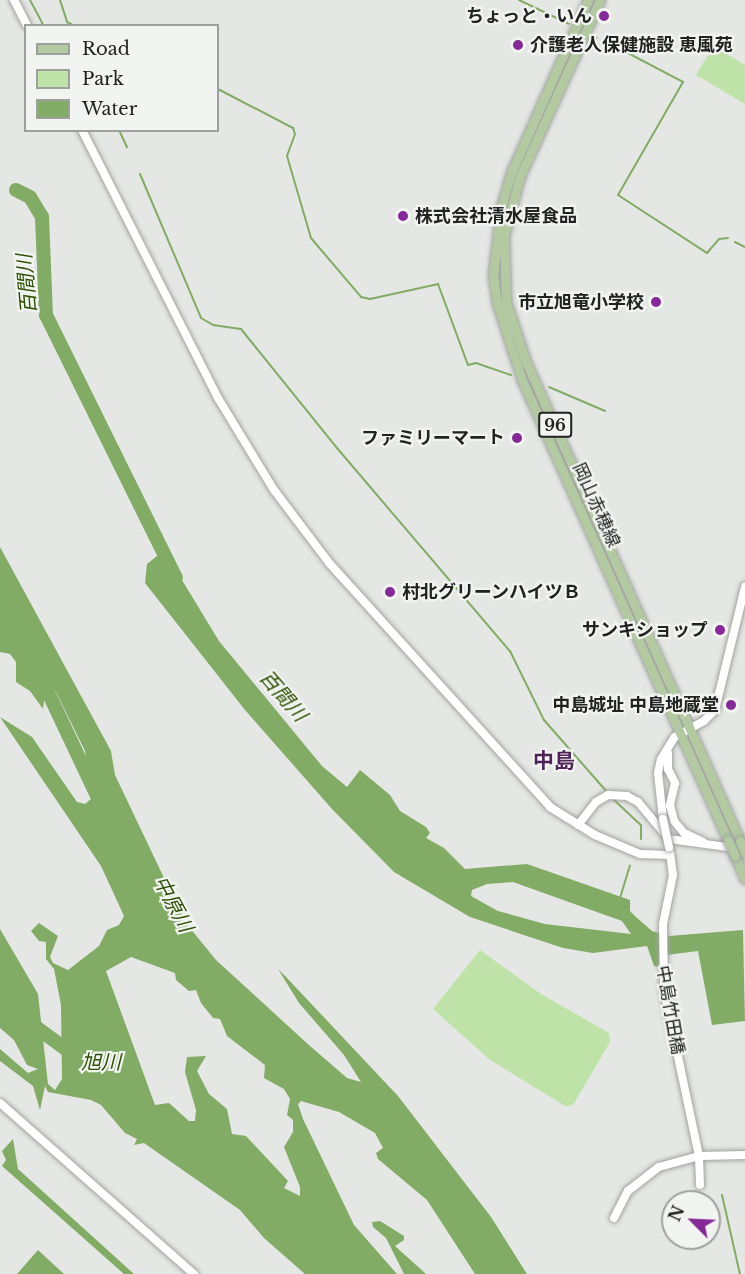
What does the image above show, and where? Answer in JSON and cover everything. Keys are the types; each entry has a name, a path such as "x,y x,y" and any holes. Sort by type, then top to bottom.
{"main road":[{"name":"岡山赤穂線","path":"588,0 511,173 495,235 494,279 504,332 522,380 684,730 743,848"},
{"name":"岡山赤穂線","path":"600,0 520,176 504,236 502,274 513,329 526,362 684,730 745,879"}],"street":[{"path":"14,0 26,24"},
{"path":"82,132 204,373 287,507 330,564 529,788 579,825 640,854 669,851 658,773 669,746 684,730 704,722 715,710 745,587"},
{"path":"669,746 666,761 675,783 670,805 674,821 692,838 715,846"},
{"path":"579,825 596,802 617,794 638,802 669,839 743,848"},
{"name":"中島竹田橋","path":"669,851 674,875 663,924 662,968 699,1156 700,1185"},
{"path":"0,1102 194,1274"},
{"path":"615,1218 627,1191 642,1177 670,1163 699,1156 745,1155"}],"green space":[{"path":"713,46 745,65 745,104 696,75"},
{"path":"480,950 541,994 609,1033 610,1042 573,1105 565,1106 490,1060 433,1009"}],"water":[{"name":"旭川","path":"0,547 111,751 115,775 185,922 216,960 310,1046 347,1078 361,1082 344,1055 299,1003 278,969 286,977 398,1096 491,1217 527,1274 475,1274 427,1200 378,1159 376,1153 383,1148 375,1133 339,1112 301,1101 298,1104 354,1225 397,1274 305,1274 264,1238 240,1210 144,1143 134,1145 137,1139 125,1133 101,1105 91,1100 48,1092 45,1086 40,1110 33,1086 0,1061 0,1049 28,1073 38,1069 27,1065 14,1040 0,1028 0,929 38,994 48,1084 55,1090 62,1079 61,1005 54,969 46,959 46,942 39,941 31,931 39,923 58,936 50,957 53,963 68,970 99,946 107,930 119,925 124,916 101,866 0,717 32,737 77,802 85,804 92,798 85,751 55,690 46,684 43,709 30,691 16,682 16,662 10,654 0,652","holes":["131,957 175,973 176,980 189,991 196,990 201,1003 213,1018 220,1019 227,1036 265,1065 264,1078 284,1089 290,1099 287,1115 293,1120 293,1132 284,1147 300,1187 300,1196 284,1188 288,1181 246,1136 232,1134 227,1109 209,1094 197,1071 206,1056 187,1057 185,1072 196,1110 195,1121 189,1121 169,1103 155,1105 106,971"]},
{"path":"157,556 164,563 171,562 219,641 322,766 347,787 360,770 390,795 400,811 426,827 430,833 426,838 444,848 465,869 527,864 630,900 630,911 636,917 652,931 669,936 743,930 745,1021 712,1025 698,951 666,955 659,967 654,966 647,946 593,953 563,948 470,917 394,872 332,809 245,710 145,583 147,564","holes":["513,882 622,921 631,934 545,924 498,911 471,896 472,890 487,884"]},
{"path":"13,1139 18,1169 134,1274 124,1274 2,1166 6,1160 2,1151"},
{"path":"380,1221 404,1236 404,1240 395,1246 426,1274 404,1274 386,1238 373,1227 372,1222"},
{"path":"38,1250 64,1274 17,1274"}],"waterway":[{"path":"30,0 43,24"},
{"path":"60,0 67,22 71,24"},
{"path":"519,0 569,24"},
{"path":"592,36 597,38"},
{"path":"605,41 683,82 618,195 707,253 719,239 728,238"},
{"path":"219,90 293,128 295,134 287,156 311,238 361,297 370,299 438,284 468,365 476,363 511,375"},
{"path":"120,132 127,147"},
{"path":"140,174 201,318 213,325 241,329 337,448 510,651 544,720 607,792"},
{"name":"百間川","path":"16,190 30,197 42,217 46,315 176,578"},
{"path":"735,242 745,247"},
{"path":"549,387 605,411"},
{"name":"中原川","path":"38,671 99,800"},
{"path":"613,799 641,825 641,839"},
{"path":"620,898 630,866"},
{"name":"旭川","path":"29,1022 78,1058"},
{"path":"722,1195 740,1274"}],"place":[{"name":"ちょっと・いん","path":"604,16"},
{"name":"介護老人保健施設 恵風苑","path":"518,45"},
{"name":"株式会社清水屋食品","path":"403,216"},
{"name":"市立旭竜小学校","path":"656,302"},
{"name":"ファミリーマート","path":"517,438"},
{"name":"村北グリーンハイツＢ","path":"390,592"},
{"name":"サンキショップ","path":"720,630"},
{"name":"中島城址 中島地蔵堂","path":"731,705"}],"district":[{"name":"中島","path":"554,761"}]}
